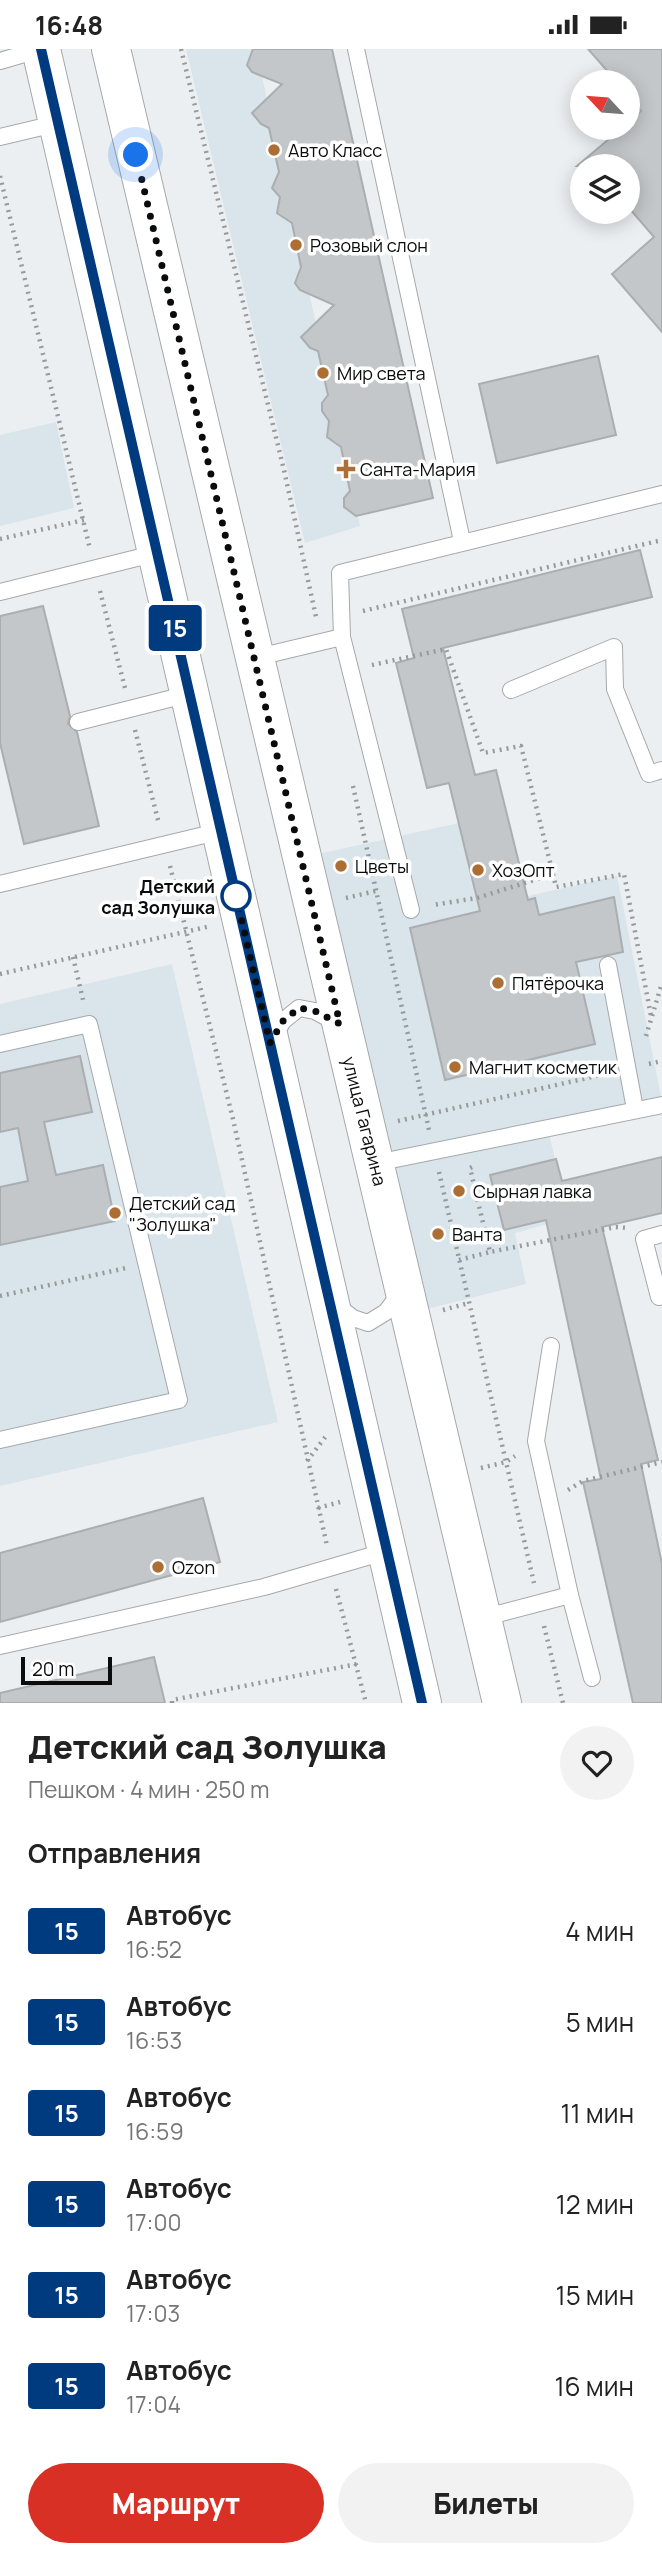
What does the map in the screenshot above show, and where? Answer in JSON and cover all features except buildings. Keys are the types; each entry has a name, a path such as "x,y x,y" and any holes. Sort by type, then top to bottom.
{"street":[{"path":"41,49 422,1703"},
{"name":"улица Гагарина","path":"111,49 502,1703"}],"lane":[{"path":"0,61 41,49"},
{"path":"356,49 461,541"},
{"path":"0,137 59,123"},
{"path":"411,910 342,637 340,573 461,541 662,494"},
{"path":"0,592 158,553"},
{"path":"254,658 342,637"},
{"path":"510,689 614,647 615,689 649,774 662,770"},
{"path":"78,722 190,694"},
{"path":"0,884 221,831"},
{"path":"608,965 635,1109"},
{"path":"270,1043 283,1021 299,1008 315,1011 340,1024"},
{"path":"0,1045 89,1024 179,1400 0,1440"},
{"path":"376,1163 662,1105"},
{"path":"659,1297 644,1239 662,1234"},
{"path":"329,1299 353,1318 368,1323 386,1312 405,1287"},
{"path":"551,1346 536,1441 570,1595 592,1678"},
{"path":"0,1646 264,1587 387,1551"},
{"path":"482,1618 570,1595"}],"path":[{"path":"181,49 284,470 321,642"},
{"path":"0,176 94,568 233,1119 331,1567 366,1703"},
{"path":"0,539 84,520"},
{"path":"342,616 662,540"},
{"path":"350,667 391,663 446,649 483,753 521,746 556,887 624,874 651,1018"},
{"path":"350,773 433,1153 563,1703"},
{"path":"411,910 477,898 553,874"},
{"path":"0,974 194,930"},
{"path":"73,957 89,1024"},
{"path":"425,1114 636,1067 662,983"},
{"path":"482,1165 470,1168 490,1252"},
{"path":"459,1260 616,1227 636,1230 644,1239"},
{"path":"0,1296 147,1264"},
{"path":"550,1502 583,1481 662,1462"},
{"path":"172,1703 172,1700 357,1664"}],"shaded area":[{"path":"186,49 256,49 360,526 305,543"},
{"path":"56,422 74,508 0,526 0,435"},
{"path":"459,823 479,907 617,876 662,1101 546,1123 570,1218 515,1233 526,1284 419,1311 318,854"},
{"name":"Детский сад \"Золушка\"","path":"172,964 278,1422 0,1486 0,1004"}],"bus line":[{"name":"15","path":"41,49 422,1703"}],"place":[{"name":"Авто Класс","path":"274,150"},
{"name":"Розовый слон","path":"296,245"},
{"name":"Мир света","path":"323,373"},
{"name":"Санта-Мария","path":"346,469"},
{"name":"Цветы","path":"341,866"},
{"name":"ХозОпт","path":"478,870"},
{"name":"Детский сад Золушка","path":"236,896"},
{"name":"Пятёрочка","path":"498,983"},
{"name":"Магнит косметик","path":"455,1067"},
{"name":"Сырная лавка","path":"459,1191"},
{"name":"Детский сад \"Золушка\"","path":"115,1213"},
{"name":"Ванта","path":"438,1234"},
{"name":"Ozon","path":"158,1567"}],"route":[{"path":"136,155 340,1024 315,1011 299,1008 283,1021 270,1043 236,896"}]}
